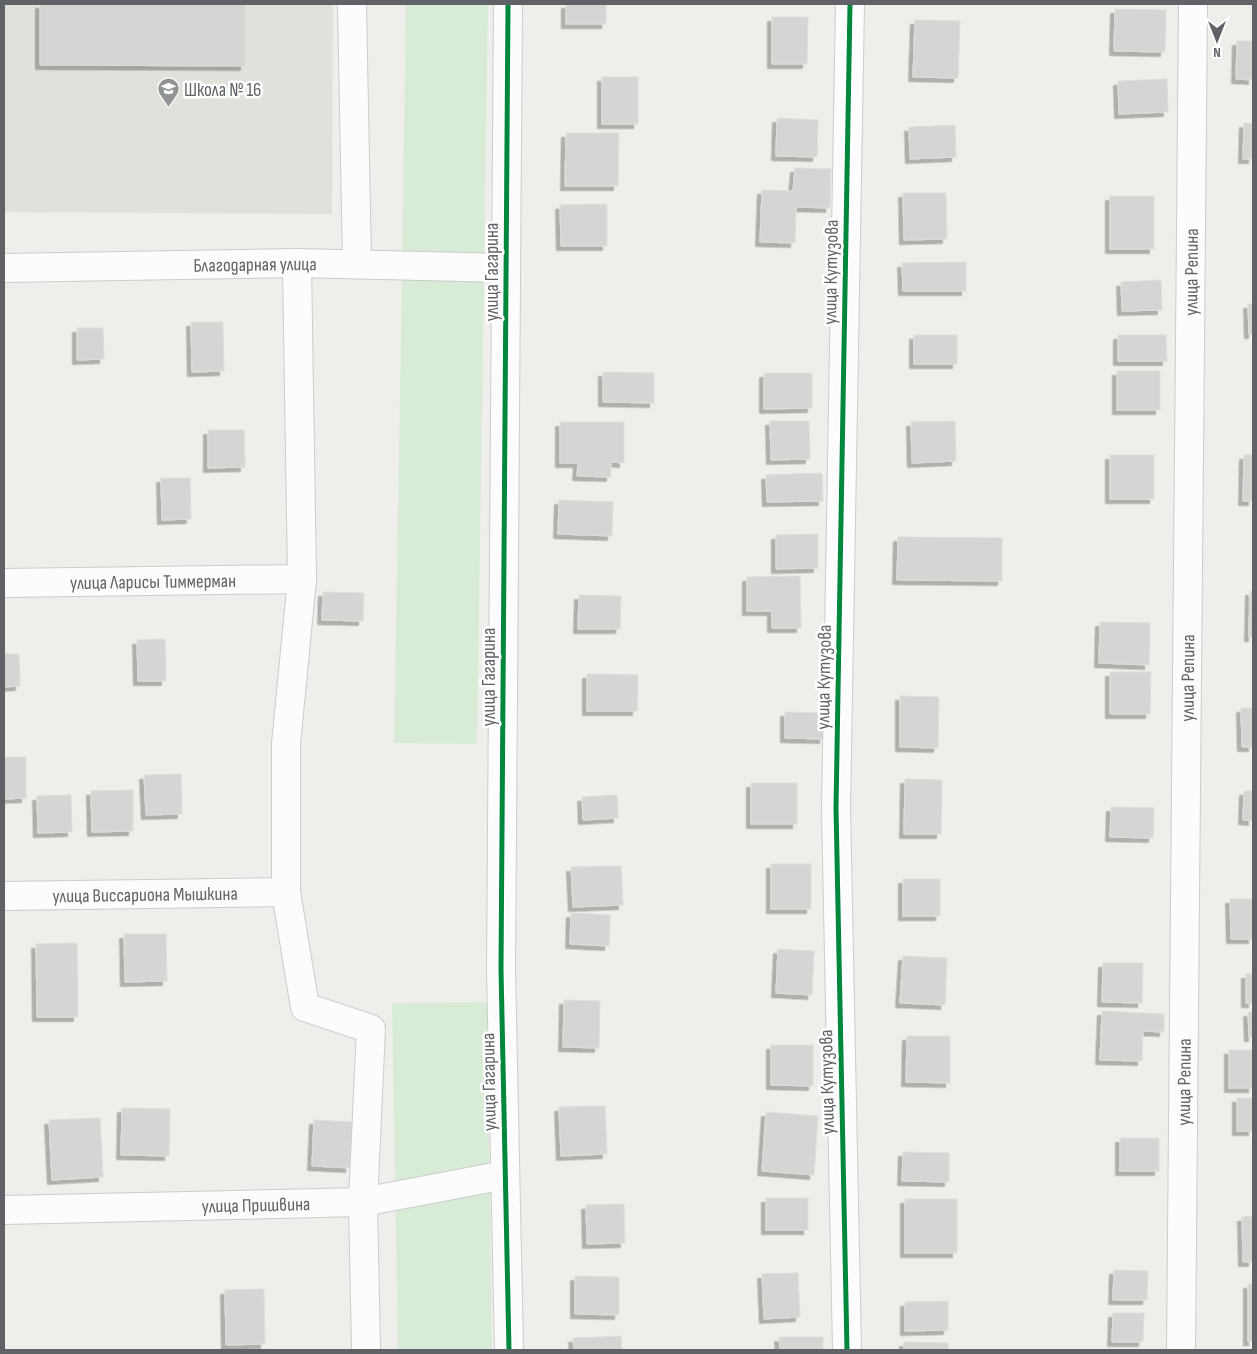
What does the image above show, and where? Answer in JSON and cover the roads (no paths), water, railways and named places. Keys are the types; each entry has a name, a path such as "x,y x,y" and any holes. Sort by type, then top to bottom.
{"street":[{"path":"352,4 357,263"},
{"name":"улица Гагарина","path":"508,4 501,959 510,1350"},
{"name":"улица Кутузова","path":"847,1350 836,808 850,4"},
{"name":"улица Репина","path":"1181,1350 1193,4"},
{"path":"296,263 302,580 286,744 286,892 305,1007 371,1028 363,1202 366,1350"},
{"name":"Благодарная улица","path":"4,268 357,263 506,268"},
{"name":"улица Ларисы Тиммерман","path":"4,583 302,580"},
{"name":"улица Виссариона Мышкина","path":"4,896 286,892"},
{"name":"улица Пришвина","path":"4,1210 363,1202 506,1175"}],"place":[{"name":"Школа № 16","path":"168,108"}]}
